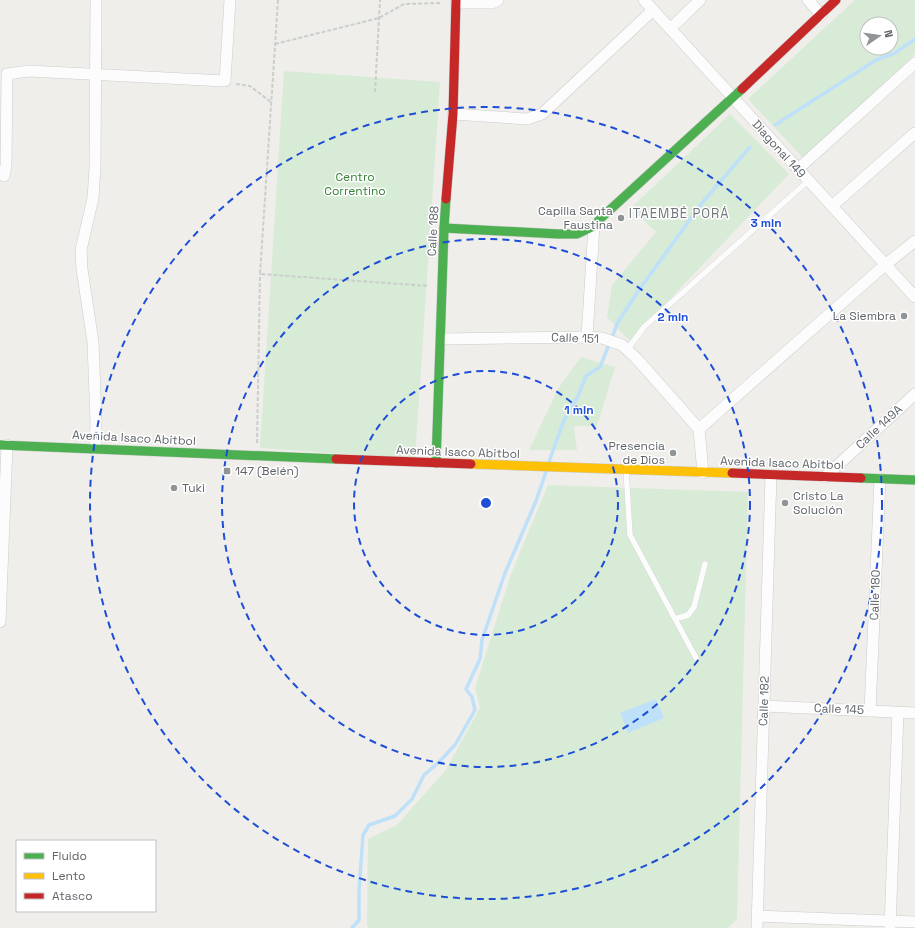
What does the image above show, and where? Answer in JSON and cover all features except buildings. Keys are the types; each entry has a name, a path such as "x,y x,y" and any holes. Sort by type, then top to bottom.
{"street":[{"path":"95,448 96,423 93,342 82,269 81,250 93,198 95,168 96,0"},
{"path":"4,176 3,164 6,74 29,71 225,81 230,0"},
{"path":"456,1 492,3 498,0"},
{"name":"Diagonal 149","path":"644,0 915,297"},
{"path":"670,29 700,0"},
{"path":"808,0 821,14"},
{"path":"444,228 577,234 594,226 600,218 733,98 836,0"},
{"name":"Calle 188","path":"436,463 444,228 453,114 456,1"},
{"path":"453,114 528,119 542,114 653,10"},
{"path":"798,169 915,63"},
{"path":"832,206 915,133"},
{"path":"587,337 594,226"},
{"path":"703,473 699,429 885,265 915,241"},
{"name":"Calle 151","path":"441,339 602,338 625,348 637,359 699,429"},
{"name":"Calle 149A","path":"825,477 915,394"},
{"path":"0,622 4,445"},
{"name":"Avenida Isaco Abitbol","path":"4,445 436,463 915,480"},
{"name":"Calle 182","path":"757,928 771,475"},
{"name":"Calle 180","path":"870,710 880,479"},
{"name":"Calle 145","path":"764,706 915,713"},
{"path":"890,924 898,713"},
{"path":"758,916 890,924 915,922"}],"lane":[{"path":"625,348 644,328 808,180"},
{"path":"626,470 630,535 696,658"},
{"path":"675,619 688,615 694,607 704,564"}],"path":[{"path":"256,456 260,274 278,0"},
{"path":"375,92 380,0"},
{"path":"275,44 379,18 404,4 456,1"},
{"path":"225,81 250,86 271,102"},
{"path":"260,274 442,287"}],"green space":[{"path":"855,0 915,0 915,54 803,158 748,99"},
{"name":"Centro Correntino","path":"284,71 440,82 415,459 260,448"},
{"path":"730,114 789,174 630,341 607,317 612,285 656,232 631,208"},
{"path":"581,357 615,367 597,426 574,426 577,450 529,450 558,389"},
{"path":"548,485 748,492 737,919 728,928 368,928 368,839 397,825 445,771 480,708 475,688 511,574"}],"water":[{"path":"656,699 664,718 628,733 620,713"}],"waterway":[{"path":"775,125 876,60 895,53 915,39"},
{"path":"549,462 564,420 578,396 586,376 600,367 618,322 639,290 702,203 750,147"},
{"path":"352,928 359,920 359,891 363,835 369,825 395,816 412,799 424,775 455,745 475,710 472,697 466,689 480,659 482,640 505,573 536,501 546,472"}],"traffic: fast":[{"path":"444,228 577,234 594,226 742,89"},
{"path":"436,463 446,199"},
{"path":"0,445 336,459"},
{"path":"861,478 915,480"}],"traffic: slow":[{"path":"471,464 732,473"}],"traffic: jam":[{"path":"446,199 453,114 456,0"},
{"path":"742,89 836,0"},
{"path":"336,459 471,464"},
{"path":"732,473 861,478"}],"place":[{"name":"Capilla Santa Faustina","path":"621,218"},
{"name":"La Siembra","path":"904,316"},
{"name":"Presencia de Dios","path":"673,453"},
{"name":"147 (Belén)","path":"227,471"},
{"name":"Tuki","path":"174,488"},
{"name":"Cristo La Solución","path":"785,503"}],"district":[{"name":"ITAEMBÉ PORÁ","path":"679,213"}]}
